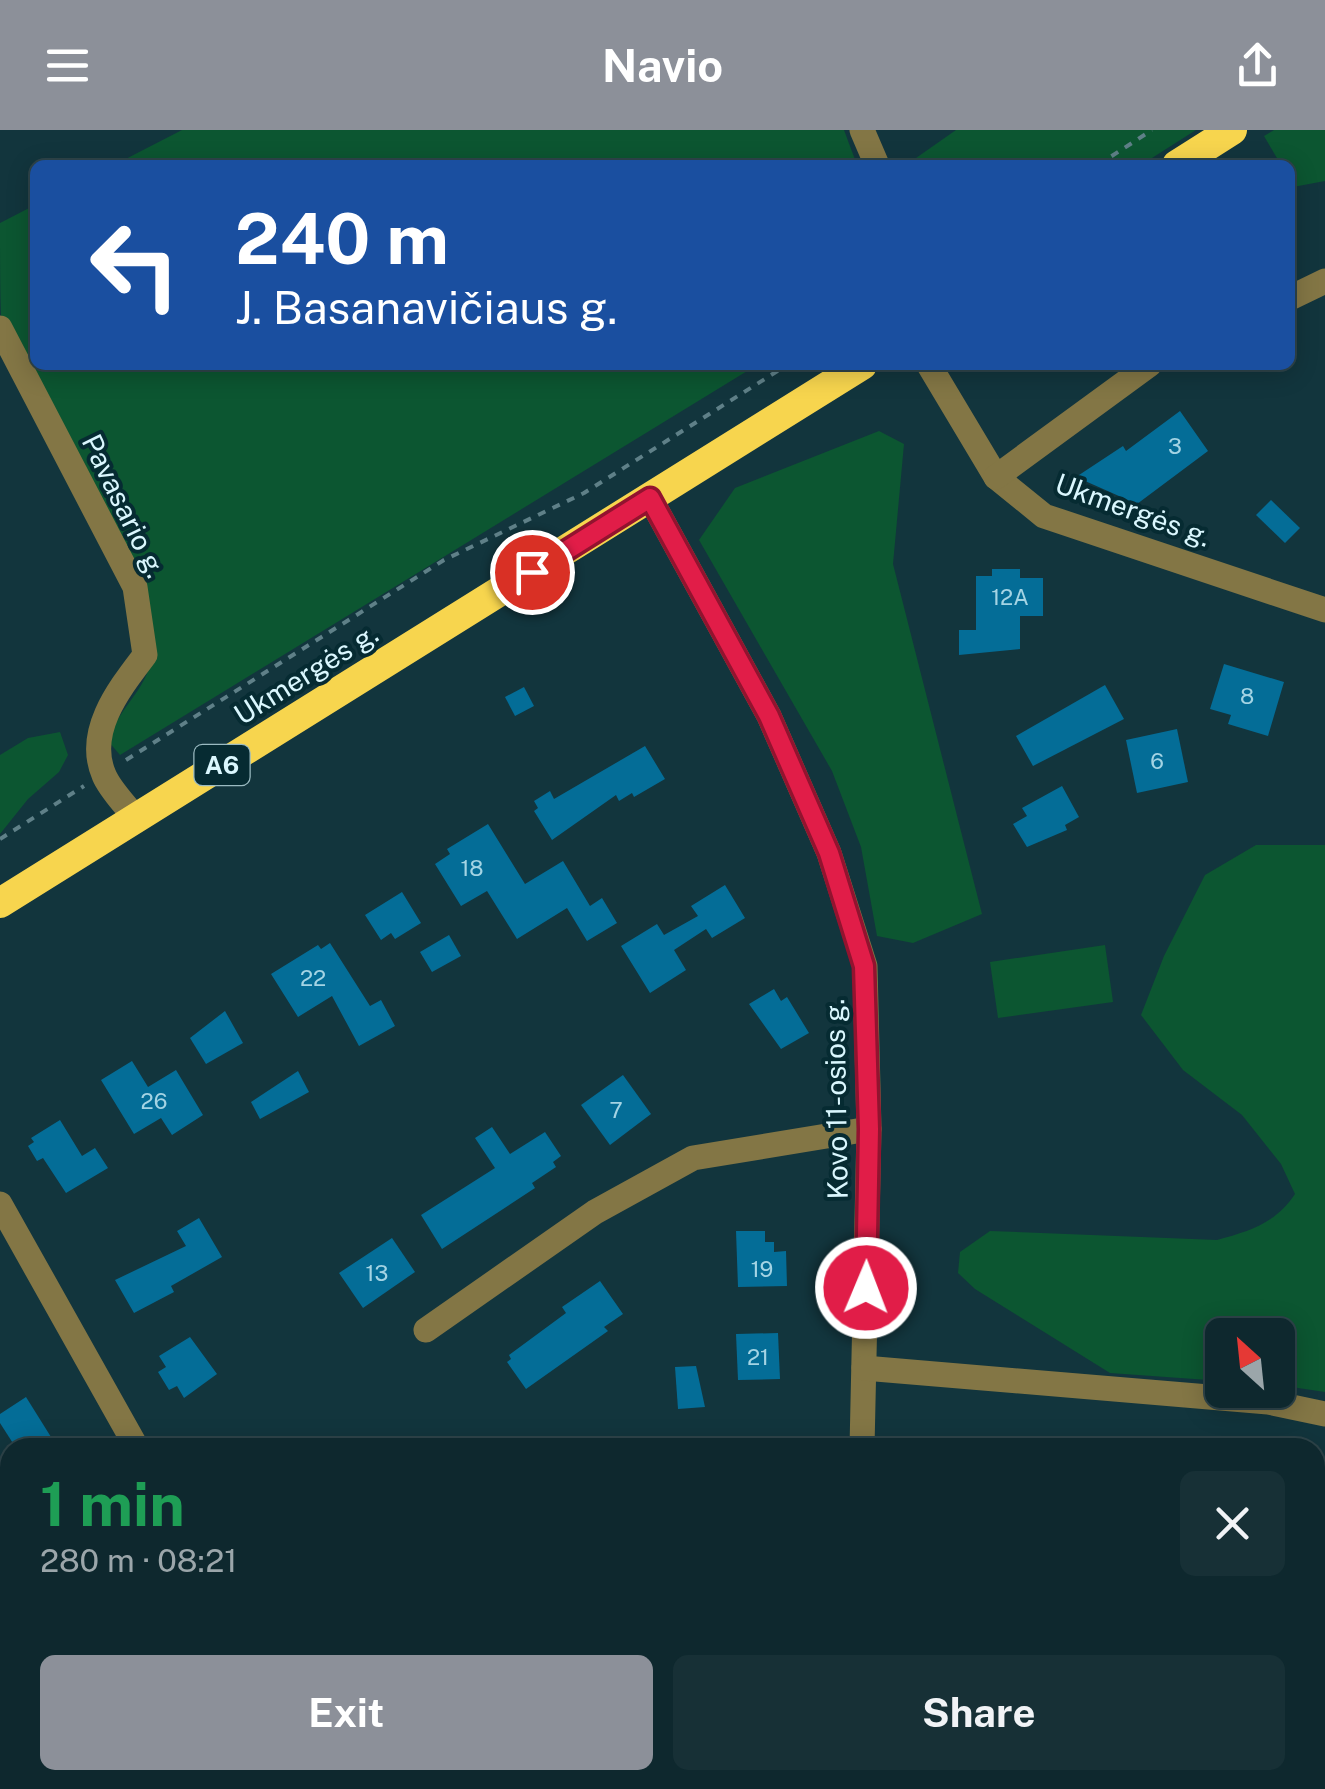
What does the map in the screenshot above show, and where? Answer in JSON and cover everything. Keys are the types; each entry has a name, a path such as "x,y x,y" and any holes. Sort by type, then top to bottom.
{"highway":[{"path":"1185,160 1232,130"},
{"name":"A6","path":"650,498 854,370"},
{"name":"Ukmergės g.","path":"0,904 650,498"}],"street":[{"path":"862,130 874,160"},
{"path":"1295,296 1325,281"},
{"name":"Pavasario g.","path":"0,328 135,587 145,655 116,692 98,736 103,774"},
{"name":"Ukmergės g.","path":"933,370 996,477 1044,516 1079,531 1325,610"},
{"path":"996,477 1142,370"},
{"name":"Kovo 11-osios g.","path":"650,498 769,716 829,853 864,966 869,1129 862,1438"},
{"path":"103,774 136,819"},
{"path":"426,1330 595,1212 693,1158 869,1129"},
{"path":"0,1204 132,1438"},
{"path":"864,1368 1268,1402 1325,1414"}],"path":[{"path":"1106,160 1152,130"},
{"path":"0,839 444,560 584,493 778,370"}],"green space":[{"path":"182,130 844,130 855,160 124,160"},
{"path":"956,130 1196,130 1149,160 913,160"},
{"path":"1274,130 1325,130 1325,181 1295,187 1295,160 1278,160 1264,136"},
{"path":"30,208 30,370 749,370 120,755 108,741 151,662 150,611 116,527 39,392 1,315 0,223"},
{"path":"879,431 904,444 893,564 982,914 913,943 877,936 861,847 832,771 699,540 735,488"},
{"path":"60,732 68,755 59,772 28,799 0,834 0,755 28,738"},
{"path":"1256,845 1325,845 1325,1392 1295,1388 1295,1318 1205,1318 1205,1380 1110,1373 975,1289 958,1273 960,1252 990,1231 1217,1240 1261,1224 1295,1194 1281,1164 1242,1115 1183,1070 1141,1015 1164,956 1205,875"},
{"path":"1105,945 1113,1002 998,1018 990,962"}],"building":[{"path":"1180,411 1208,451 1137,504 1076,477 1123,446 1126,451"},
{"path":"1271,500 1300,528 1285,543 1256,515"},
{"path":"992,569 1020,569 1020,578 1043,578 1043,616 1020,616 1020,649 959,655 959,630 976,630 976,576 992,576"},
{"path":"1224,664 1284,682 1268,736 1228,724 1231,715 1210,709"},
{"path":"1105,685 1124,719 1033,766 1016,736"},
{"path":"524,687 534,706 515,716 505,697"},
{"path":"1177,729 1188,782 1137,793 1126,740"},
{"path":"645,746 665,779 634,797 632,793 619,801 616,795 552,840 534,811 538,808 534,801 550,791 554,799"},
{"path":"1062,786 1079,817 1065,825 1067,830 1027,847 1013,824 1027,816 1022,808"},
{"path":"488,824 525,884 563,861 590,906 602,898 617,923 587,941 567,908 517,939 487,891 461,906 435,864 450,854 447,849"},
{"path":"725,885 745,918 712,938 706,929 674,950 686,970 650,993 621,946 657,924 664,935 698,916 691,906"},
{"path":"402,892 421,923 395,939 391,933 381,940 365,915"},
{"path":"449,935 461,956 432,972 420,952"},
{"path":"330,943 370,1006 381,1000 395,1026 359,1046 332,996 298,1017 271,974 318,945 321,949"},
{"path":"774,989 781,1001 787,997 809,1033 781,1049 749,1004"},
{"path":"225,1011 243,1043 206,1064 190,1038"},
{"path":"132,1061 148,1087 176,1070 203,1115 172,1135 161,1118 134,1134 101,1080"},
{"path":"298,1071 309,1092 260,1119 251,1102"},
{"path":"623,1075 651,1114 610,1145 581,1105"},
{"path":"60,1120 82,1156 95,1148 108,1168 66,1193 43,1158 37,1161 28,1146 34,1142 31,1138"},
{"path":"492,1127 510,1154 545,1132 561,1156 553,1162 556,1167 532,1183 535,1188 442,1249 421,1215 495,1168 475,1138"},
{"path":"199,1218 222,1257 171,1286 174,1292 134,1313 115,1280 186,1246 177,1231"},
{"path":"736,1231 765,1231 765,1242 774,1242 774,1252 786,1251 787,1286 738,1287"},
{"path":"392,1238 415,1272 363,1308 339,1273"},
{"path":"600,1281 623,1314 604,1327 608,1331 526,1389 507,1362 511,1359 509,1355 566,1313 562,1307"},
{"path":"778,1333 780,1379 738,1380 736,1334"},
{"path":"190,1337 217,1374 184,1398 177,1386 169,1390 158,1372 166,1367 159,1356"},
{"path":"696,1366 705,1407 678,1409 675,1367"},
{"path":"26,1397 51,1437 10,1438 0,1423 0,1414"}],"route":[{"path":"532,572 650,498 769,716 829,853 864,966 869,1129 866,1288"}]}
